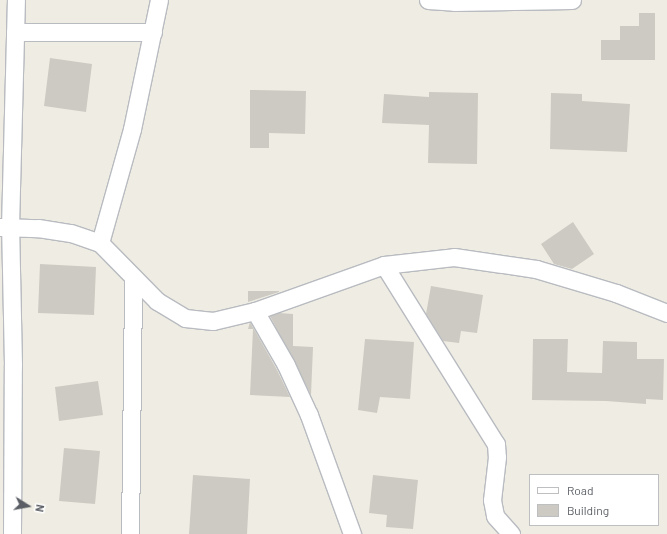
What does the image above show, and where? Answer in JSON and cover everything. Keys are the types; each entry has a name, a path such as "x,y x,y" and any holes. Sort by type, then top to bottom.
{"street":[{"path":"12,534 6,400 5,227 16,32 16,0"},
{"path":"100,243 132,129 159,0"},
{"path":"428,0 454,2 572,0"},
{"path":"16,32 153,32"},
{"path":"5,227 72,233 100,243 120,262 133,279 157,301 185,318 213,321 255,311 384,266 454,257 536,268 616,293 667,313"},
{"path":"384,266 496,444 497,457 492,500 495,516 504,529 511,534"},
{"path":"130,534 133,279"},
{"path":"255,311 286,366 308,415 352,534"}],"building":[{"path":"639,13 655,13 655,60 601,60 601,40 620,40 620,26 639,26"},
{"path":"50,58 92,64 86,112 44,106"},
{"path":"250,90 306,91 305,134 269,133 269,148 250,148"},
{"path":"429,92 478,93 477,164 428,163 429,125 382,123 384,94 429,97"},
{"path":"551,93 582,94 582,101 630,104 627,152 550,149"},
{"path":"573,222 594,254 572,269 554,264 541,244"},
{"path":"40,264 96,267 94,315 38,313"},
{"path":"431,286 483,295 477,333 461,331 459,343 443,341 426,314"},
{"path":"248,291 279,291 279,292 248,302"},
{"path":"279,313 293,314 293,346 313,347 311,395 270,316"},
{"path":"250,322 277,370 290,397 250,395 253,329 248,329"},
{"path":"365,339 414,342 410,399 380,397 377,413 358,410"},
{"path":"533,339 568,339 567,372 602,373 603,341 637,342 637,359 664,359 663,400 646,399 646,404 606,401 532,400"},
{"path":"98,381 103,415 59,421 55,387"},
{"path":"64,448 100,451 95,504 59,501"},
{"path":"193,475 250,479 247,534 189,534"},
{"path":"373,475 418,480 413,529 386,527 387,515 369,513"}]}
